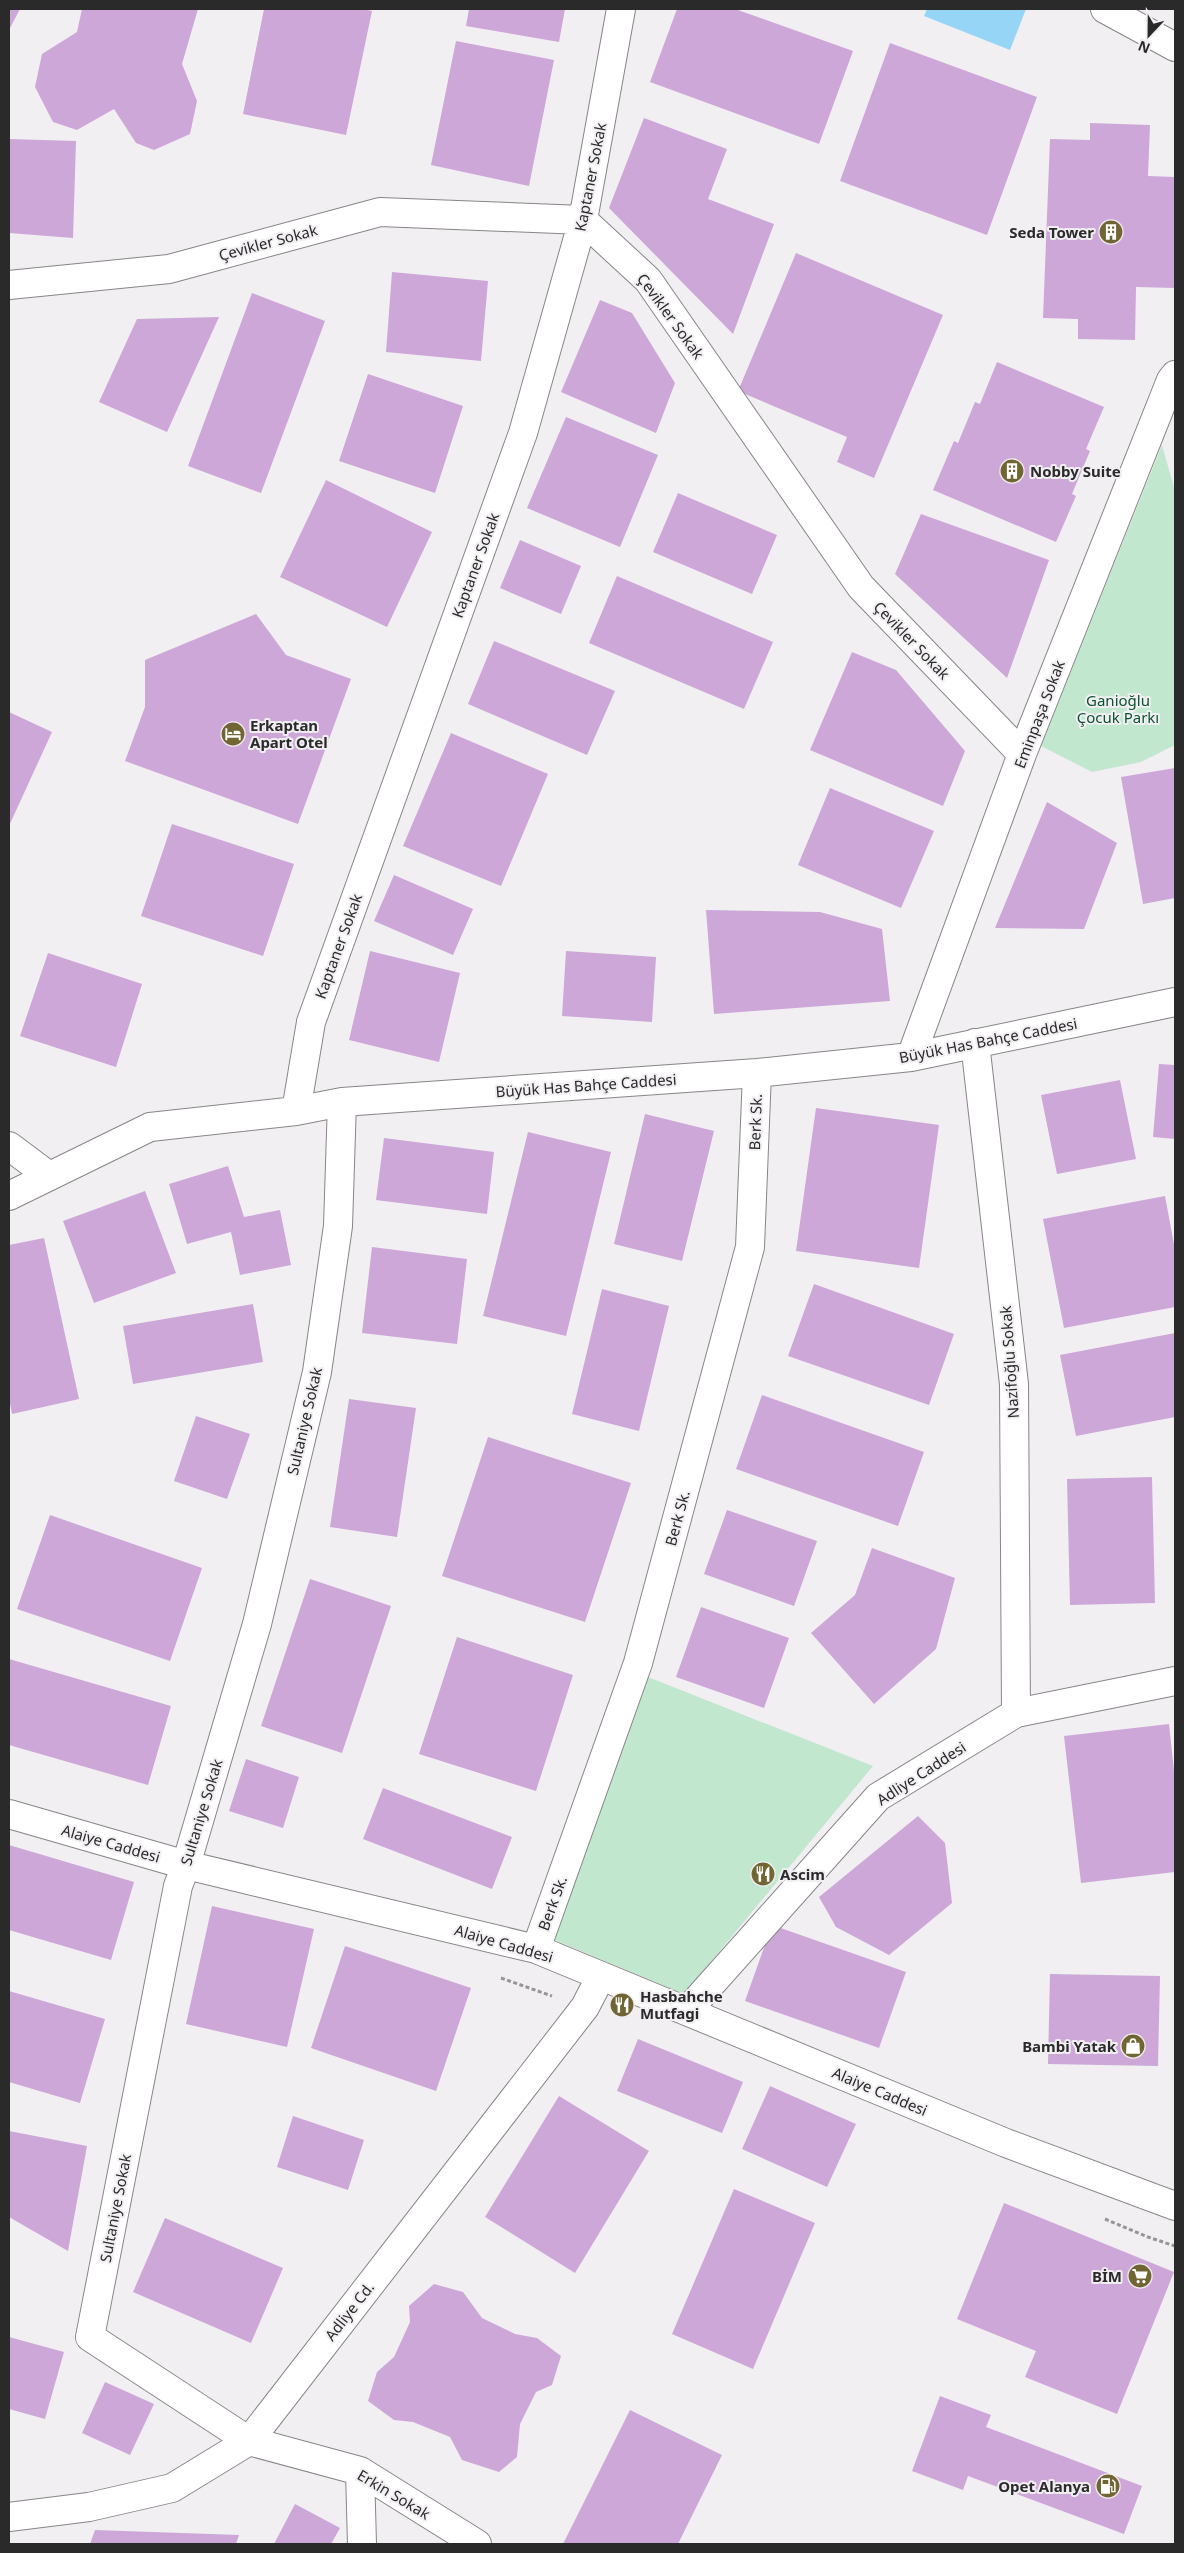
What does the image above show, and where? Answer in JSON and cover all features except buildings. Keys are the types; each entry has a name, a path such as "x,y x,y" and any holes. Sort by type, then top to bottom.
{"street":[{"name":"Kaptaner Sokak","path":"296,1111 311,1022 523,432 583,220 621,9"},
{"path":"1105,9 1175,47"},
{"name":"Çevikler Sokak","path":"9,285 169,269 380,212 583,220 648,280 861,587 1022,754"},
{"name":"Eminpaşa Sokak","path":"911,1058 1022,754 1171,380 1175,375"},
{"name":"Büyük Has Bahçe Caddesi","path":"9,1196 150,1127 296,1111 342,1102 758,1073 911,1058 1175,1002"},
{"name":"Nazifoğlu Sokak","path":"975,1043 1014,1384 1016,1713"},
{"name":"Berk Sk.","path":"536,1949 638,1663 750,1247 758,1073"},
{"name":"Sultaniye Sokak","path":"249,2441 90,2337 178,1886 186,1865 257,1624 317,1372 338,1226 342,1102"},
{"path":"9,1146 49,1176"},
{"name":"Adliye Caddesi","path":"688,2011 878,1797 1016,1713 1175,1681"},
{"name":"Alaiye Caddesi","path":"9,1814 186,1865 536,1949 1006,2143 1175,2206"},
{"name":"Adliye Cd.","path":"9,2517 89,2507 172,2488 249,2441 585,2007 601,1976"},
{"name":"Erkin Sokak","path":"249,2441 360,2472 477,2544"},
{"path":"360,2472 362,2544"}],"green space":[{"name":"Ganioğlu Çocuk Parkı","path":"1162,445 1175,491 1175,745 1141,762 1092,772 1041,746"},
{"path":"648,1677 873,1766 684,1994 552,1939"}],"water":[{"path":"927,9 1026,9 1010,50 924,16"}],"place":[{"name":"Seda Tower","path":"1111,232"},
{"name":"Nobby Suite","path":"1012,471"},
{"name":"Erkaptan Apart Otel","path":"233,734"},
{"name":"Ascim","path":"763,1874"},
{"name":"Hasbahche Mutfagi","path":"622,2005"},
{"name":"Bambi Yatak","path":"1133,2046"},
{"name":"BİM","path":"1140,2276"},
{"name":"Opet Alanya","path":"1108,2486"}]}
